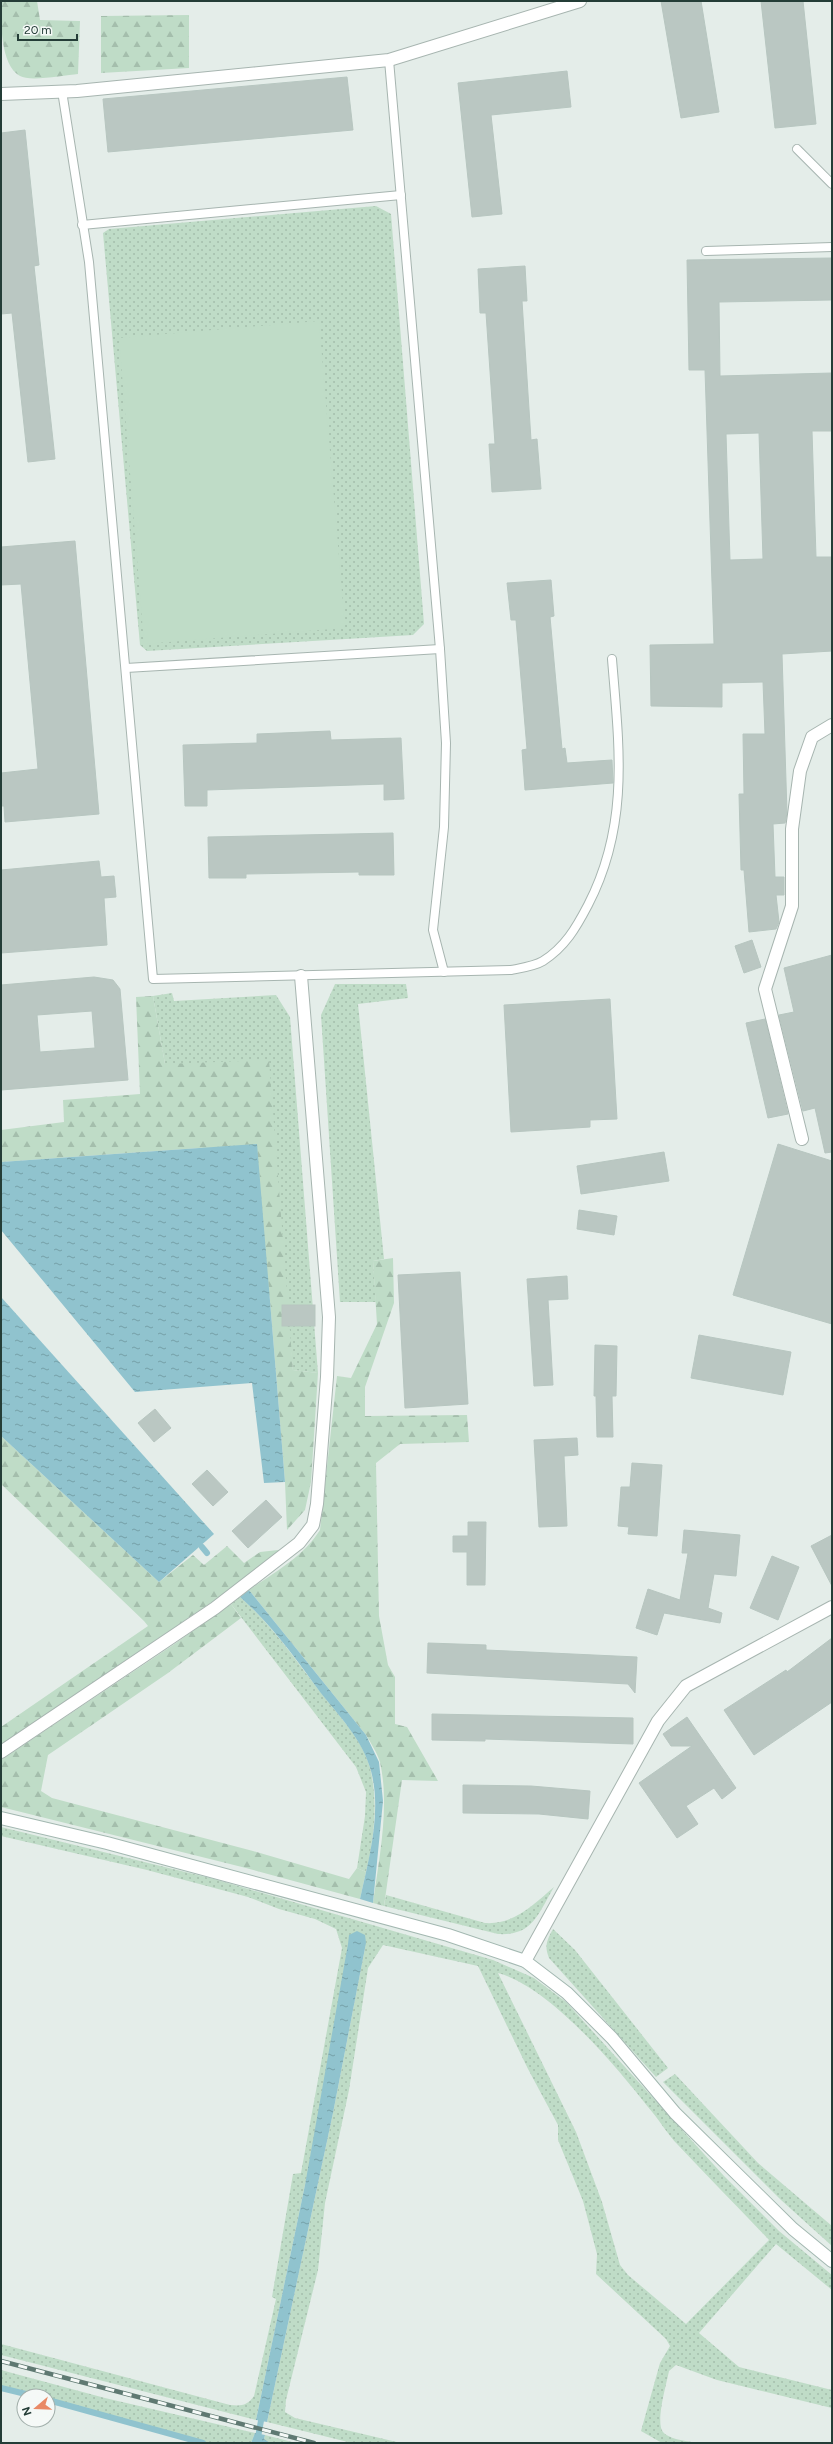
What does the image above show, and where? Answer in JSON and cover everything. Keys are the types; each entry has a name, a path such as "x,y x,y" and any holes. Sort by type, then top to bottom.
{"street":[{"path":"1,94 62,91 389,60 580,1"},
{"path":"802,1139 765,989 792,906 792,829 800,770 812,737 832,725"},
{"path":"1,1752 215,1608 299,1543 313,1525 317,1504 328,1377 328,1317 301,976"},
{"path":"525,1961 658,1720 686,1686 832,1607"},
{"path":"1,1818 108,1843 440,1932 525,1961 567,1993 612,2038 675,2114 793,2230 832,2261"}],"lane":[{"path":"389,60 440,649 446,743 444,827 433,930 444,972"},
{"path":"62,91 89,262 153,979 511,970 542,961 573,934 594,893 610,850 618,812 619,758 612,659"},
{"path":"797,149 832,184"},
{"path":"82,225 401,195"},
{"path":"706,251 832,247"},
{"path":"126,668 440,649"}],"green space":[{"path":"1,1 37,1 40,20 80,21 78,74 48,78 25,78 13,70 5,53 3,42"},
{"path":"189,15 189,68 101,73 101,16"},
{"path":"376,206 391,214 424,624 413,635 147,651 140,645 103,233 109,229"},
{"path":"319,321 345,628 144,644 119,338"},
{"path":"335,984 406,984 408,998 358,1004 384,1259 373,1261 376,1302 340,1302 321,1015"},
{"path":"172,993 174,1001 276,995 290,1017 318,1373 293,1370 290,1342 165,1064 153,996"},
{"path":"153,996 165,1064 269,1060 293,1370 318,1373 311,1482 305,1510 287,1530 285,1482 257,1144 1,1162 1,1130 64,1122 63,1100 140,1094 136,997"},
{"path":"393,1258 394,1303 365,1387 365,1416 467,1415 469,1442 400,1444 376,1463 379,1616 388,1665 395,1677 395,1724 407,1727 438,1781 402,1780 384,1906 373,1903 384,1815 383,1779 379,1759 366,1735 249,1590 297,1556 313,1540 320,1530 337,1376 351,1378 377,1324 373,1261"},
{"path":"1,1436 159,1582 193,1555 204,1565 227,1546 244,1563 260,1552 287,1549 237,1585 1,1745 1,1727 148,1626 1,1484"},
{"path":"240,1597 283,1643 343,1720 363,1750 371,1772 375,1809 373,1835 366,1872 357,1868 365,1816 366,1792 356,1767 231,1604"},
{"path":"231,1604 241,1618 168,1673 48,1755 41,1791 52,1798 253,1851 349,1879 357,1868 366,1872 360,1899 246,1868 1,1807 1,1760 173,1645"},
{"path":"1,1827 214,1879 493,1960 534,1978 566,2002 724,2176 779,2231 832,2275 832,2290 776,2244 699,2333 739,2367 832,2390 832,2408 717,2380 676,2365 669,2371 661,2412 661,2427 663,2432 670,2437 698,2443 662,2443 641,2431 660,2363 670,2346 666,2339 596,2274 597,2254 583,2201 558,2140 558,2125 528,2069 478,1966 383,1945 368,1968 349,2090 325,2203 318,2270 286,2400 285,2412 295,2418 401,2443 352,2443 267,2422 333,2113 366,1943 305,2185 256,2420 1,2355 1,2344 230,2405 244,2405 249,2402 254,2396 276,2299 272,2297 293,2174 301,2173 342,1948 336,1929 315,1919 279,1909 248,1897 147,1870 1,1836","holes":["498,1973 518,1981 539,1994 560,2010 600,2050 618,2070 674,2141 769,2240 686,2324 628,2275 620,2265 602,2202 576,2132"]},
{"path":"554,1887 533,1921 527,1927 510,1934 498,1934 384,1906 386,1895 485,1923 495,1923 514,1917 531,1907"},
{"path":"553,1929 575,1950 668,2068 656,2077 549,1958 547,1943"},
{"path":"675,2074 758,2163 832,2226 832,2246 781,2200 663,2082"},
{"path":"1,2370 105,2398 255,2433 251,2443 209,2443 56,2400 56,2388 16,2389 1,2386"},
{"path":"265,2435 296,2443 270,2443 264,2439"}],"water":[{"path":"257,1144 285,1482 264,1483 252,1383 135,1392 1,1230 1,1162"},
{"path":"1,1297 214,1534 159,1582 1,1436"},
{"path":"249,1590 366,1735 379,1762 383,1801 373,1903 360,1899 375,1819 374,1787 367,1760 350,1729 273,1630 240,1597"},
{"path":"357,1931 365,1935 366,1943 333,2113 267,2422 256,2420 305,2185 349,1935"},
{"path":"255,2433 265,2435 264,2439 270,2443 251,2443"}],"building":[{"path":"661,1 701,1 719,112 681,118"},
{"path":"761,1 803,1 816,124 775,128"},
{"path":"567,71 571,107 491,115 502,214 472,217 458,83"},
{"path":"347,77 353,130 108,152 103,99"},
{"path":"25,130 39,265 34,266 55,459 28,462 12,313 1,314 1,133"},
{"path":"832,258 832,300 719,302 720,376 832,373 832,431 812,431 816,557 832,557 832,651 782,654 787,813 785,823 773,824 775,877 784,877 784,895 776,895 779,922 776,929 749,932 744,870 741,870 739,794 744,794 743,734 765,734 763,682 722,683 722,707 651,706 650,645 714,644 705,370 689,370 687,260","holes":["759,433 763,559 730,560 726,434"]},
{"path":"525,266 527,301 522,301 531,440 537,439 541,489 492,492 489,444 495,444 486,313 480,313 478,269"},
{"path":"75,541 99,814 5,822 4,806 1,806 1,773 38,769 21,584 1,585 1,547"},
{"path":"551,580 554,616 550,617 562,749 565,748 567,763 612,760 613,783 525,790 522,750 527,749 516,620 511,620 507,583"},
{"path":"330,731 331,740 401,738 404,799 384,800 384,784 207,790 207,806 185,806 183,745 257,743 257,734"},
{"path":"393,833 394,875 359,875 359,872 246,874 246,878 209,878 208,837"},
{"path":"99,861 101,877 114,876 116,897 104,898 107,945 1,953 1,870"},
{"path":"752,940 761,967 744,973 735,946"},
{"path":"832,955 832,1152 825,1153 815,1108 803,1111 779,1015 794,1012 784,968"},
{"path":"94,977 113,980 120,989 128,1080 1,1090 1,985","holes":["92,1011 95,1048 40,1052 37,1015"]},
{"path":"610,999 617,1119 590,1120 590,1127 511,1132 504,1005"},
{"path":"765,1019 788,1114 768,1118 746,1023"},
{"path":"778,1144 832,1161 832,1324 733,1295"},
{"path":"664,1152 669,1181 581,1194 577,1166"},
{"path":"579,1210 617,1216 614,1235 577,1229"},
{"path":"460,1272 468,1404 405,1408 398,1275"},
{"path":"567,1276 568,1299 548,1300 553,1385 534,1386 527,1279"},
{"path":"282,1305 315,1305 315,1326 282,1326"},
{"path":"699,1335 791,1352 783,1395 691,1378"},
{"path":"595,1345 617,1346 616,1396 612,1396 613,1437 597,1437 596,1396 594,1396"},
{"path":"155,1409 171,1428 154,1442 138,1423"},
{"path":"577,1438 578,1455 564,1456 567,1526 539,1527 534,1440"},
{"path":"632,1463 662,1465 657,1536 628,1534 629,1527 618,1526 621,1487 630,1487"},
{"path":"207,1470 228,1492 213,1506 192,1484"},
{"path":"266,1500 282,1517 248,1548 232,1531"},
{"path":"468,1522 486,1522 485,1585 467,1585 467,1552 453,1552 453,1536 468,1536"},
{"path":"684,1530 740,1535 736,1576 714,1574 708,1608 722,1613 720,1623 664,1613 657,1635 636,1628 648,1589 680,1600 688,1553 682,1553"},
{"path":"832,1535 832,1586 811,1546"},
{"path":"772,1556 799,1567 778,1620 750,1608"},
{"path":"832,1638 832,1702 754,1755 724,1710 786,1670 787,1672"},
{"path":"428,1643 486,1645 486,1650 637,1657 635,1693 628,1684 427,1673"},
{"path":"432,1714 633,1718 633,1744 485,1739 485,1741 432,1740"},
{"path":"687,1717 736,1788 722,1799 714,1788 686,1806 698,1824 677,1838 639,1783 692,1746 671,1746 663,1734"},
{"path":"463,1785 531,1786 590,1791 588,1819 539,1814 463,1813"}],"waterway":[{"path":"202,1547 207,1553"},
{"path":"1,2388 16,2392"},
{"path":"56,2402 203,2443"},
{"path":"257,2443 262,2415"}],"railway":[{"path":"1,2361 314,2443"}]}
